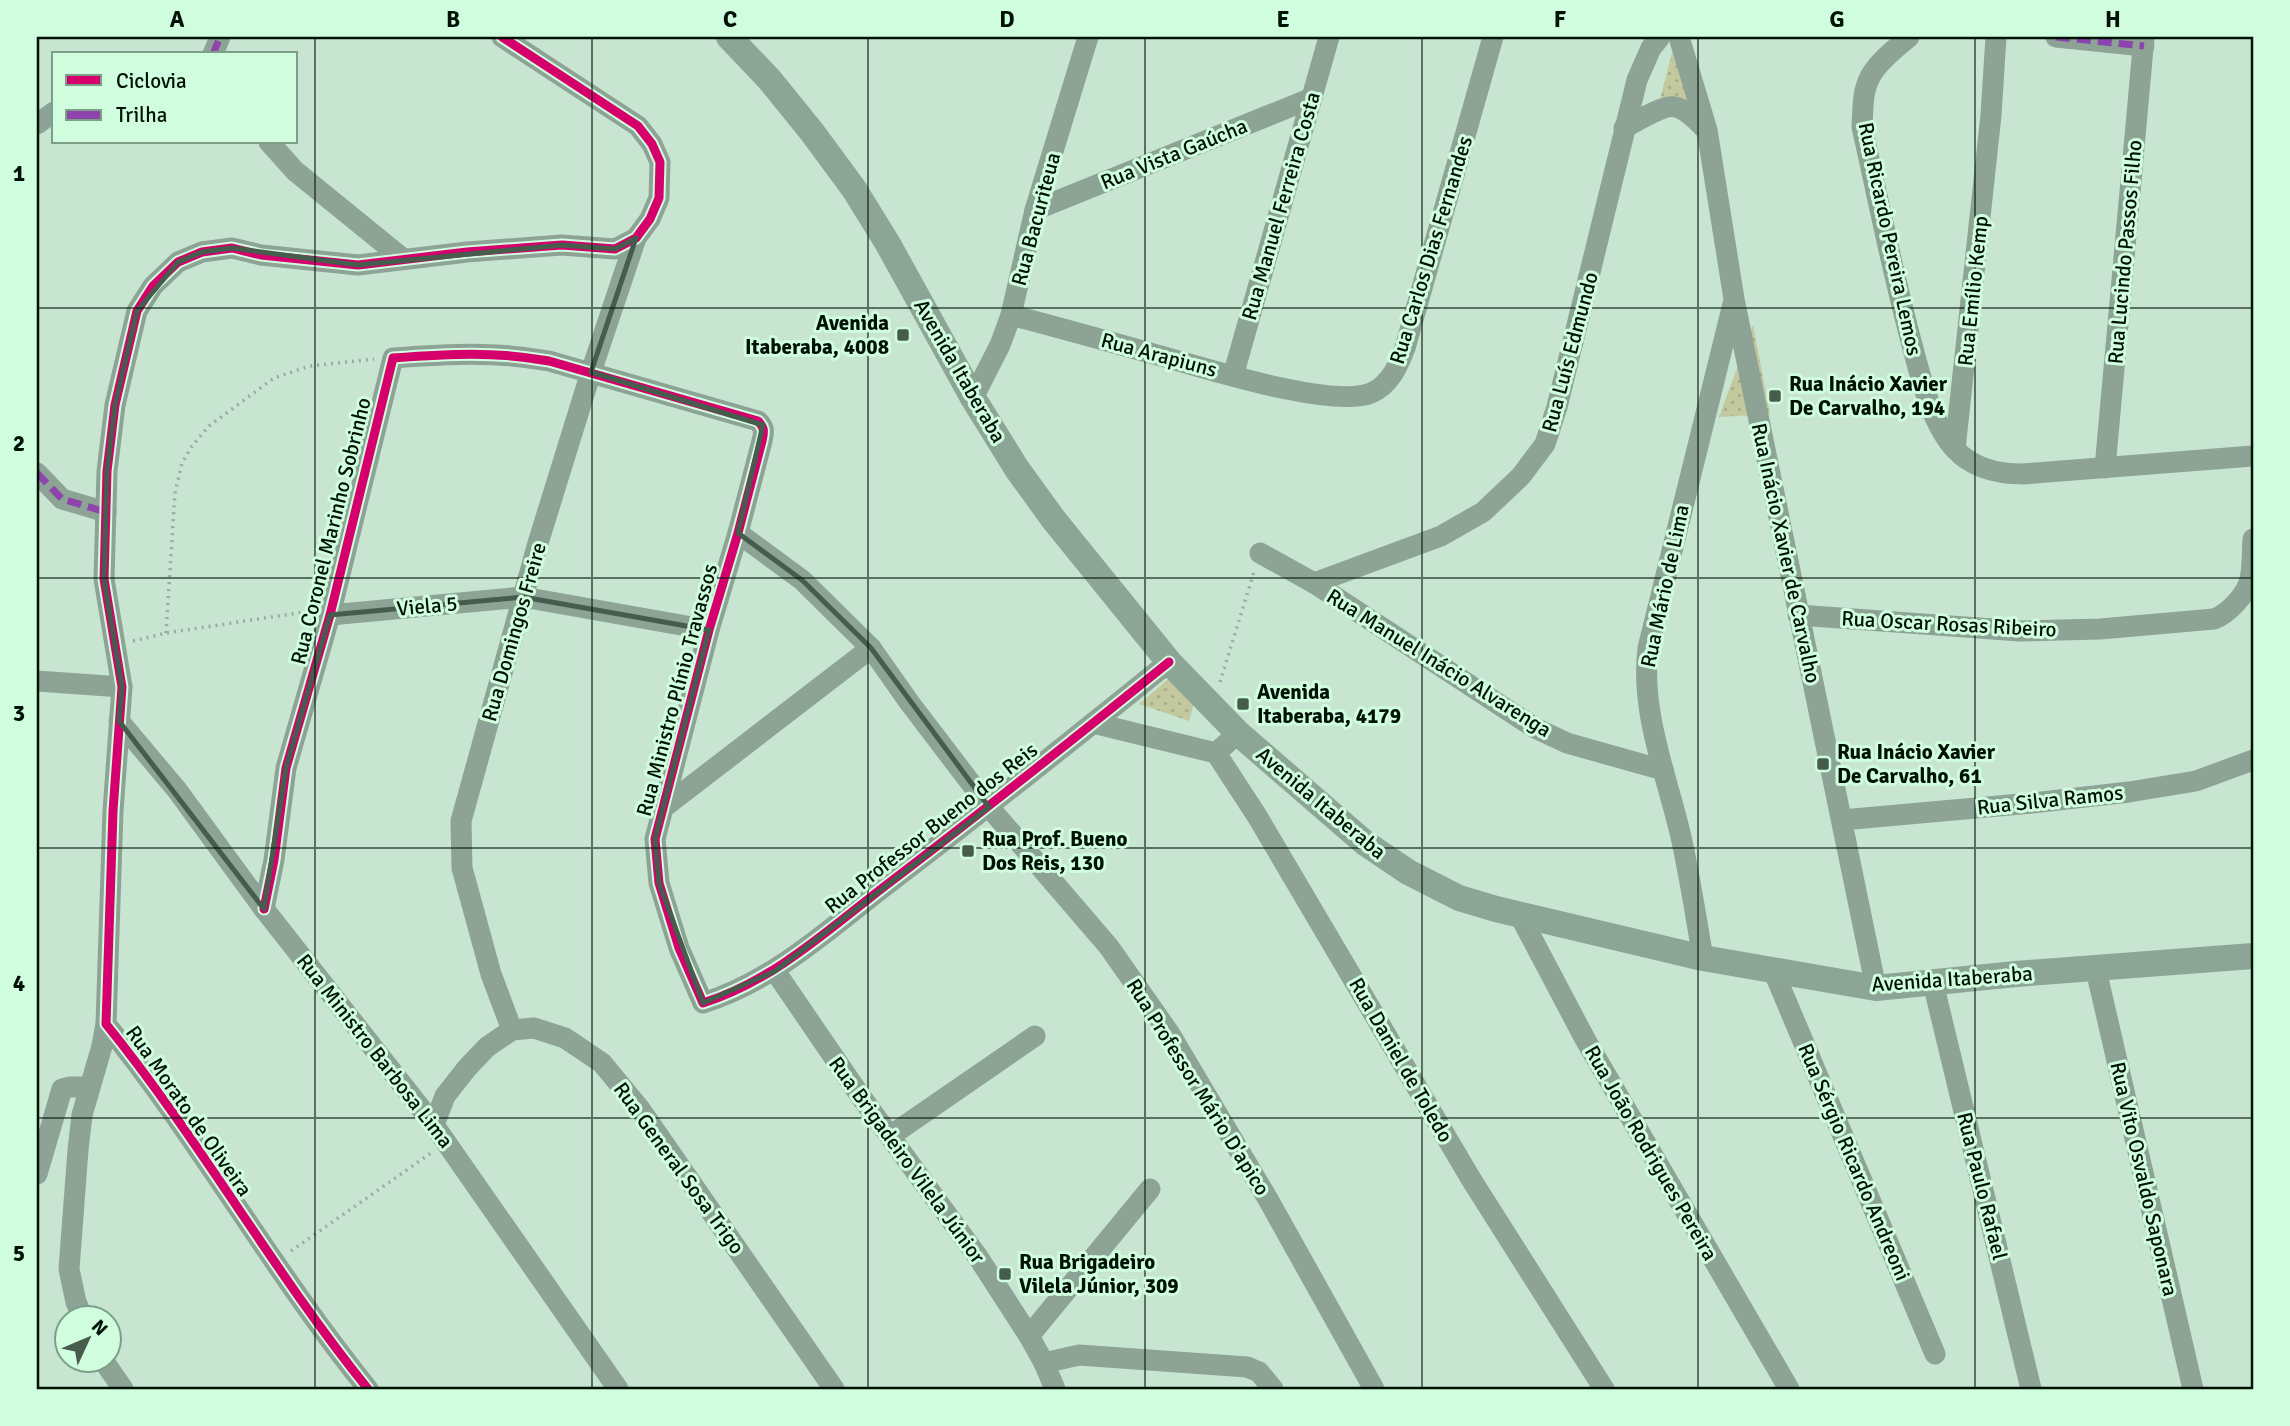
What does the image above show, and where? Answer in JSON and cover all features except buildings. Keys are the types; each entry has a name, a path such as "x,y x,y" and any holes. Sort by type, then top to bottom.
{"main road":[{"name":"Avenida Itaberaba","path":"729,37 795,111 853,188 1017,469 1054,520 1169,662 1238,733 1364,842 1408,872 1459,898 1519,914 1703,958 1876,988 2016,974 2253,956"}],"street":[{"name":"Rua Domingos Freire","path":"502,37 638,126 652,144 660,162 659,198 650,219 636,238 591,372 523,597 461,821 462,868 491,974 512,1030"},
{"name":"Rua Bacuriteua","path":"974,398 1000,345 1011,315 1035,210 1088,37"},
{"name":"Rua Manuel Ferreira Costa","path":"1233,376 1329,37"},
{"name":"Rua Carlos Dias Fernandes","path":"1308,394 1352,397 1371,393 1385,384 1395,371 1405,348 1493,37"},
{"name":"Rua Luís Edmundo","path":"1314,583 1441,536 1483,512 1521,477 1545,444 1564,380 1637,80 1651,48 1660,37"},
{"name":"Rua Inácio Xavier de Carvalho","path":"1679,37 1707,131 1734,299 1876,988"},
{"name":"Rua Ricardo Pereira Lemos","path":"1909,37 1870,77 1864,100 1863,127 1896,286 1919,370 1933,413 1955,449"},
{"name":"Rua Emílio Kemp","path":"1955,449 1991,115 1996,37"},
{"path":"2056,37 2144,41"},
{"name":"Rua Lucindo Passos Filho","path":"2105,468 2144,41"},
{"name":"Rua Vista Gaúcha","path":"1035,210 1312,98"},
{"path":"1624,128 1666,108 1675,107 1690,115 1707,131"},
{"path":"37,124 52,113"},
{"path":"271,144 295,171 402,258"},
{"name":"Rua Morato de Oliveira","path":"368,1389 275,1262 136,1061 106,1024 112,825 122,687 104,579 107,471 115,405 137,311 153,286 178,262 202,252 232,248 261,255 358,265 402,258 562,245 615,249 636,238"},
{"name":"Rua Mário de Lima","path":"1703,958 1681,837 1663,770 1648,695 1646,667 1648,648 1734,299"},
{"name":"Rua Arapiuns","path":"1011,315 1308,394"},
{"path":"393,358 465,353 514,354 549,360 591,372"},
{"name":"Rua Coronel Marinho Sobrinho","path":"264,909 274,860 286,768 351,536 393,358"},
{"name":"Rua Ministro Plínio Travassos","path":"591,372 758,421 763,425 764,432 738,533 709,630 655,839 659,883 679,948 703,1003"},
{"path":"1955,449 1980,467 1999,474 2253,456"},
{"path":"37,473 62,499 106,512"},
{"name":"Rua Professor Mário D'apico","path":"738,533 802,580 871,648 989,807 1109,947 1170,1034 1269,1201 1374,1389"},
{"name":"Rua Oscar Rosas Ribeiro","path":"1798,615 2020,631 2100,629 2214,619 2233,607 2250,582 2253,539"},
{"name":"Rua Manuel Inácio Alvarenga","path":"1260,554 1314,583 1535,728 1567,743 1663,770"},
{"name":"Viela 5","path":"330,612 523,597 709,630"},
{"path":"663,808 871,648"},
{"name":"Rua Professor Bueno dos Reis","path":"703,1003 728,995 775,971 989,807 1169,662"},
{"path":"37,681 122,687"},
{"name":"Rua Ministro Barbosa Lima","path":"119,721 177,790 264,909 440,1134 618,1389"},
{"path":"1093,723 1216,753 1238,733"},
{"name":"Rua Daniel de Toledo","path":"1216,753 1264,828 1471,1179 1604,1389"},
{"name":"Rua Silva Ramos","path":"1842,820 2129,792 2196,781 2253,760"},
{"name":"Rua João Rodrigues Pereira","path":"1519,914 1585,1039 1789,1389"},
{"name":"Rua Sérgio Ricardo Andreoni","path":"1773,970 1935,1354"},
{"name":"Rua Vito Osvaldo Saponara","path":"2096,970 2193,1389"},
{"name":"Rua Brigadeiro Vilela Júnior","path":"775,971 859,1094 978,1257 1029,1336 1055,1389"},
{"name":"Rua Paulo Rafael","path":"1933,983 2031,1389"},
{"path":"77,1304 69,1269 78,1150 82,1115 106,1024"},
{"name":"Rua General Sosa Trigo","path":"512,1030 534,1028 565,1038 602,1063 640,1109 834,1389"},
{"path":"440,1134 444,1096 487,1047 512,1030"},
{"path":"890,1136 1034,1036"},
{"path":"37,1174 62,1089 89,1087"},
{"path":"1029,1336 1150,1189"},
{"path":"1044,1363 1079,1355 1247,1367 1259,1372 1273,1389"},
{"path":"113,1374 123,1389"}],"path":[{"path":"166,633 175,493 182,463 192,446 209,426 274,378 310,366 393,358"},
{"path":"1212,706 1260,554"},
{"path":"114,646 166,633 330,612"},
{"path":"275,1262 440,1134"}],"highlighted area":[{"path":"636,238 591,372 763,425 738,533 802,580 871,648 989,807 775,971 703,1003 659,883 655,839 709,630 523,597 330,615 286,768 264,909 119,721 122,687 104,579 107,471 115,405 137,311 178,262 202,252 232,248 358,265 562,245 615,249"}],"green space":[{"path":"1680,50 1690,104 1659,103 1672,53"},
{"path":"1753,325 1770,414 1719,417"},
{"path":"1173,675 1195,700 1189,721 1139,704"}],"marked path":[{"path":"214,52 220,37"},
{"path":"2056,37 2144,46"},
{"path":"37,473 62,499 106,512"}],"cycle path":[{"path":"368,1389 106,1024 113,811 122,687 104,579 107,471 115,405 137,311 153,286 178,262 202,252 232,248 261,255 358,265 467,252 562,245 615,249 636,238 650,219 659,198 660,162 652,144 638,126 502,37"},
{"path":"264,909 274,860 286,768 330,615 393,358 490,355 549,361 758,421 762,426 762,441 709,630 655,839 659,883 679,948 703,1003 753,982 821,937 1169,662"}],"place":[{"name":"Avenida Itaberaba, 4008","path":"903,335"},
{"name":"Rua Inácio Xavier De Carvalho, 194","path":"1775,396"},
{"name":"Avenida Itaberaba, 4179","path":"1243,704"},
{"name":"Rua Inácio Xavier De Carvalho, 61","path":"1823,764"},
{"name":"Rua Prof. Bueno Dos Reis, 130","path":"968,851"},
{"name":"Rua Brigadeiro Vilela Júnior, 309","path":"1005,1274"}]}
